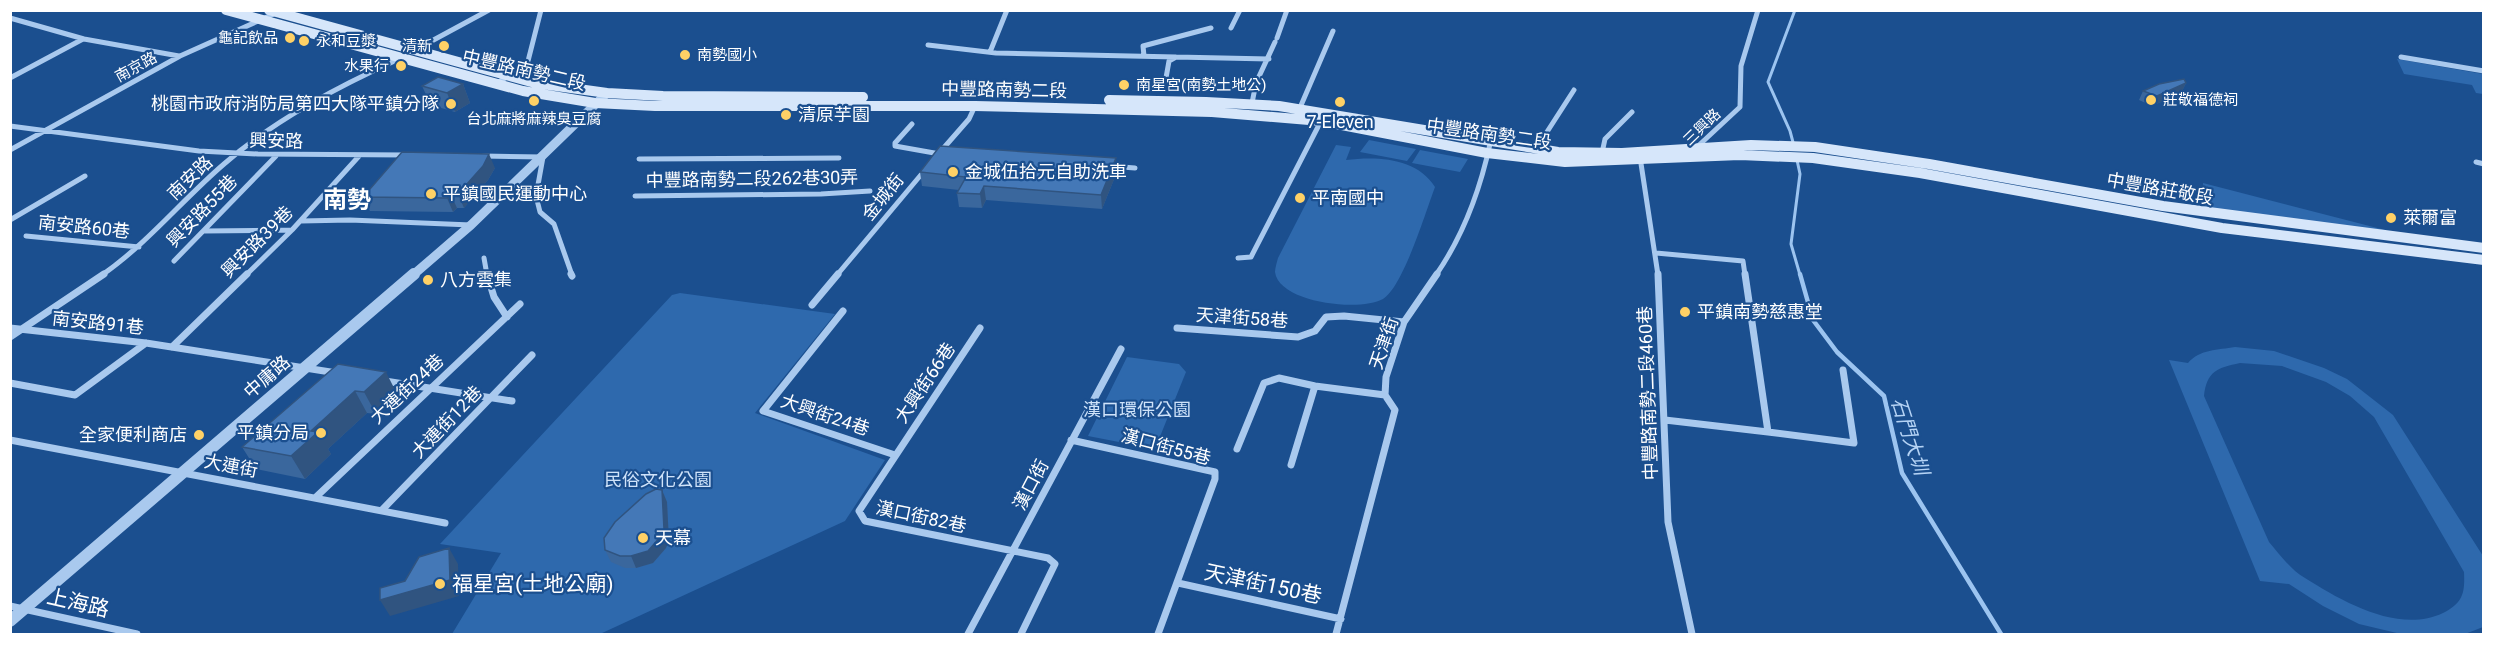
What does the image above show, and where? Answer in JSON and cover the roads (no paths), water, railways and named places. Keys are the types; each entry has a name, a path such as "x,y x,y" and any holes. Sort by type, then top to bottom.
{"main road":[{"name":"中豐路南勢二段","path":"226,10 523,91 595,103 655,106 975,106 1298,113 1321,121 1488,148 1686,158 1740,155 1814,158 1920,173"},
{"name":"中豐路南勢二段","path":"273,12 535,83 607,93 663,96 1252,103 1565,162 1696,148 1787,146 1805,146 1897,158"},
{"name":"中豐路莊敬段","path":"1897,158 2217,216 2484,248"},
{"name":"中豐路莊敬段","path":"1920,173 2102,208 2222,228 2484,260"}],"street":[{"name":"南安路","path":"10,337 103,276 139,247 236,154 361,75 402,57 489,10"},
{"path":"497,83 527,65 542,10"},
{"path":"990,52 1007,10"},
{"path":"1231,28 1240,10"},
{"path":"1252,103 1256,83 1269,59 1287,10"},
{"name":"三興路","path":"1686,158 1740,107 1743,54 1758,10"},
{"name":"南京路","path":"10,150 180,56 273,12"},
{"path":"10,18 84,39 180,56"},
{"path":"1144,56 1143,46 1211,28"},
{"path":"1298,113 1333,31"},
{"path":"11,77 84,39"},
{"path":"928,45 990,52 1269,59"},
{"path":"1166,78 1169,61 1176,57"},
{"path":"2401,57 2484,71"},
{"path":"1536,149 1574,90"},
{"name":"中庸路","path":"10,621 471,225 607,93"},
{"name":"金城街","path":"812,305 969,119 975,106"},
{"path":"1602,153 1605,139 1632,112"},
{"path":"1238,258 1251,257 1321,121"},
{"path":"912,124 895,142 896,146 950,155"},
{"name":"興安路","path":"10,126 49,128 168,148 236,154 417,155"},
{"name":"天津街","path":"1336,634 1395,410 1385,394 1386,377 1404,322 1453,250 1483,175 1488,148"},
{"name":"興安路39巷","path":"172,347 301,221 360,155"},
{"name":"中豐路南勢二段460巷","path":"1639,155 1656,253 1668,522 1692,634"},
{"name":"興安路55巷","path":"174,261 276,156"},
{"path":"474,156 543,157 536,196 540,213 554,224 572,276"},
{"path":"639,159 839,158"},
{"path":"2476,162 2484,164"},
{"path":"1101,165 1135,168"},
{"path":"10,220 85,176"},
{"name":"中豐路南勢二段262巷30弄","path":"635,196 821,194 870,191"},
{"path":"301,221 350,220 471,225"},
{"path":"204,231 292,230"},
{"name":"南安路60巷","path":"26,236 139,247"},
{"path":"1656,253 1743,261 1768,432"},
{"path":"484,258 496,304 507,317"},
{"name":"大連街24巷","path":"316,497 520,304"},
{"name":"大興街24巷","path":"843,311 763,411 895,455"},
{"name":"天津街58巷","path":"1177,328 1298,337 1311,334 1319,329 1326,317 1344,316 1404,322"},
{"name":"南安路91巷","path":"10,328 146,342 349,375"},
{"name":"大興街66巷","path":"895,455 980,328"},
{"path":"10,383 75,395 146,342"},
{"name":"漢口街","path":"968,634 1121,349"},
{"name":"大連街12巷","path":"382,510 532,355"},
{"path":"1665,420 1854,443 1843,370"},
{"path":"1237,449 1264,383 1279,378 1315,386 1385,394"},
{"path":"372,379 512,401"},
{"path":"1292,465 1315,386"},
{"name":"大連街","path":"10,440 445,523"},
{"name":"漢口街55巷","path":"1071,440 1215,472 1215,479"},
{"name":"漢口街82巷","path":"895,455 859,510 865,521 1013,550"},
{"name":"天津街150巷","path":"1158,634 1215,479"},
{"path":"1013,550 1048,558 1055,564 1021,634"},
{"name":"天津街150巷","path":"1178,583 1341,619"},
{"name":"上海路","path":"10,606 137,634"}],"waterway":[{"name":"石門大圳","path":"1794,146 1790,131 1768,82 1795,10"},
{"name":"石門大圳","path":"1797,160 1800,174 1791,244 1800,275"},
{"name":"石門大圳","path":"1800,274 1813,320 1837,352 1884,396 1902,473 2001,634"}],"place":[{"name":"龜記飲品","path":"290,38"},
{"name":"永和豆漿","path":"304,41"},
{"name":"清新","path":"444,46"},
{"name":"南勢國小","path":"685,55"},
{"name":"水果行","path":"401,66"},
{"name":"南星宮(南勢土地公)","path":"1124,85"},
{"name":"莊敬福德祠","path":"2151,100"},
{"name":"台北麻將麻辣臭豆腐","path":"534,101"},
{"name":"7-Eleven","path":"1340,102"},
{"name":"桃園市政府消防局第四大隊平鎮分隊","path":"451,104"},
{"name":"清原芋園","path":"786,115"},
{"name":"金城伍拾元自助洗車","path":"953,172"},
{"name":"平鎮國民運動中心","path":"431,194"},
{"name":"平南國中","path":"1300,198"},
{"name":"萊爾富","path":"2391,218"},
{"name":"八方雲集","path":"428,280"},
{"name":"平鎮南勢慈惠堂","path":"1685,312"},
{"name":"平鎮分局","path":"321,433"},
{"name":"全家便利商店","path":"199,435"},
{"name":"天幕","path":"643,538"},
{"name":"福星宮(土地公廟)","path":"440,584"}],"district":[{"name":"南勢","path":"347,200"}],"park label":[{"name":"漢口環保公園","path":"1137,410"},
{"name":"民俗文化公園","path":"658,480"}]}
